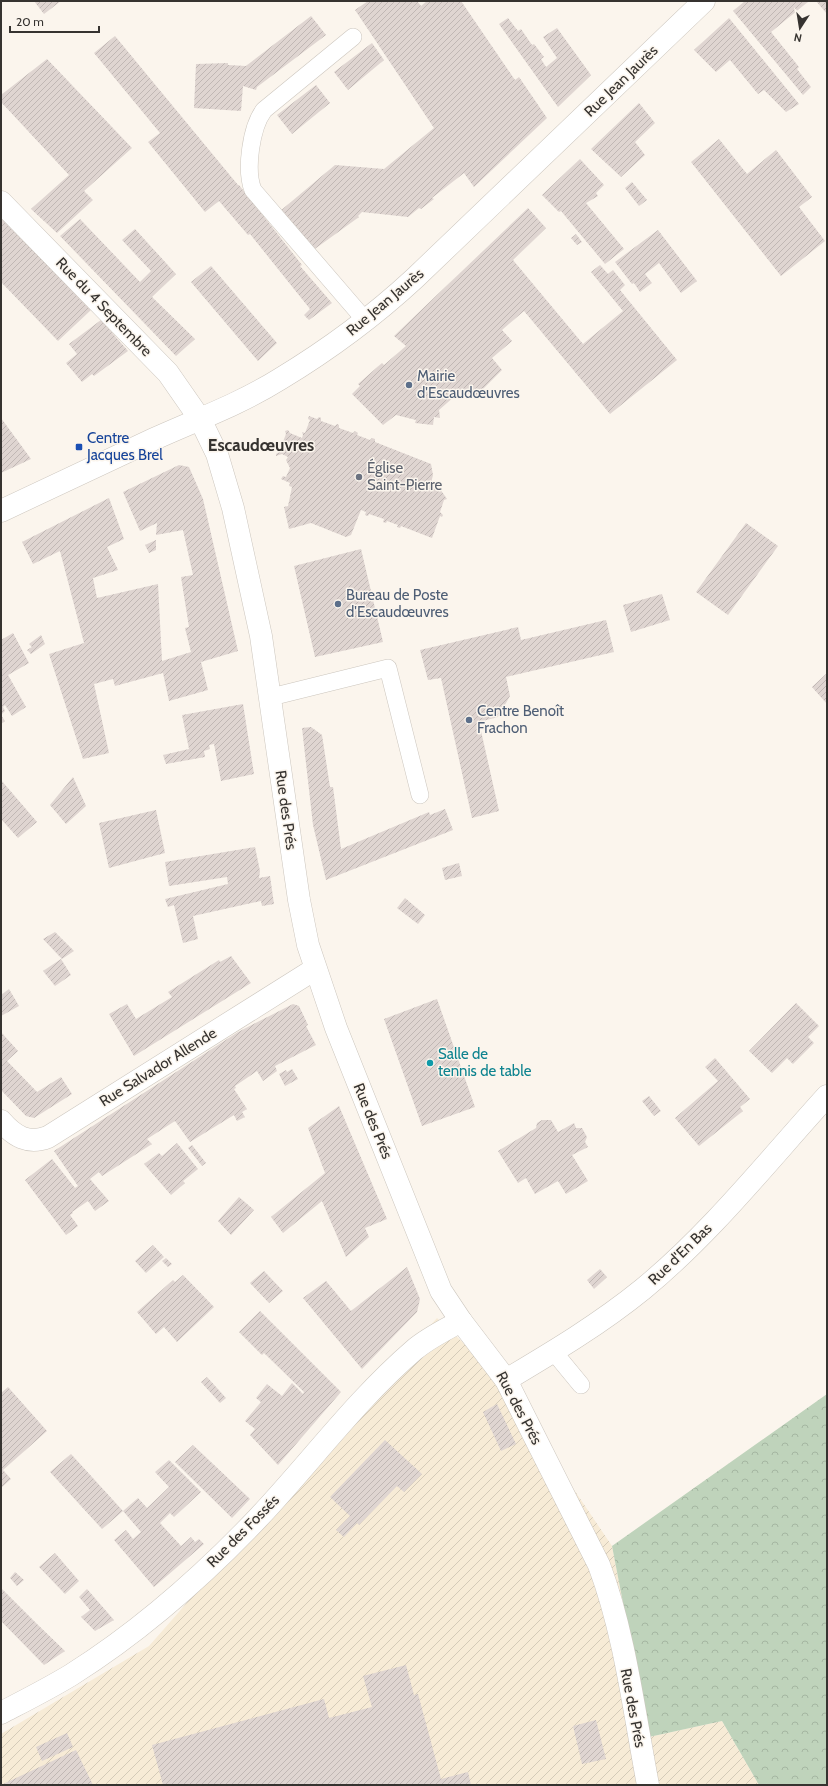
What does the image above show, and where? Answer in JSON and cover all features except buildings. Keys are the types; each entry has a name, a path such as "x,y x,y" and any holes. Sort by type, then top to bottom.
{"street":[{"name":"Rue Jean Jaurès","path":"1,511 236,403 280,379 365,320 416,278 704,1"},
{"name":"Rue du 4 Septembre","path":"1,202 168,373 200,419"},
{"name":"Rue des Prés","path":"200,419 217,454 228,486 256,609 271,697 299,900 315,969 336,1028 441,1291 461,1321 506,1380 592,1547 607,1587 618,1627 648,1785"},
{"name":"Rue Salvador Allende","path":"1,1121 18,1137 29,1140 40,1140 48,1137 315,969"},
{"name":"Rue d'En Bas","path":"506,1380 554,1352 623,1305 664,1270 719,1215 827,1096"},
{"name":"Rue des Fossés","path":"1,1713 70,1675 115,1645 159,1610 257,1519 389,1374 415,1350 461,1321"}],"lane":[{"path":"353,37 264,110 259,116 254,131 250,177 253,190 365,320"},
{"path":"271,697 388,668 420,795"},
{"path":"554,1352 581,1384"}],"shaded area":[{"path":"437,1318 496,1374 612,1546 649,1737 722,1721 759,1785 1,1785 1,1734 149,1646"}],"green space":[{"path":"827,1394 827,1785 759,1785 722,1721 649,1737 612,1546"}],"place":[{"name":"Mairie d'Escaudœuvres","path":"409,385"},
{"name":"Centre Jacques Brel","path":"79,447"},
{"name":"Église Saint-Pierre","path":"359,477"},
{"name":"Bureau de Poste d'Escaudœuvres","path":"338,604"},
{"name":"Centre Benoît Frachon","path":"469,720"},
{"name":"Salle de tennis de table","path":"430,1063"}],"district":[{"name":"Escaudœuvres","path":"261,445"}]}
